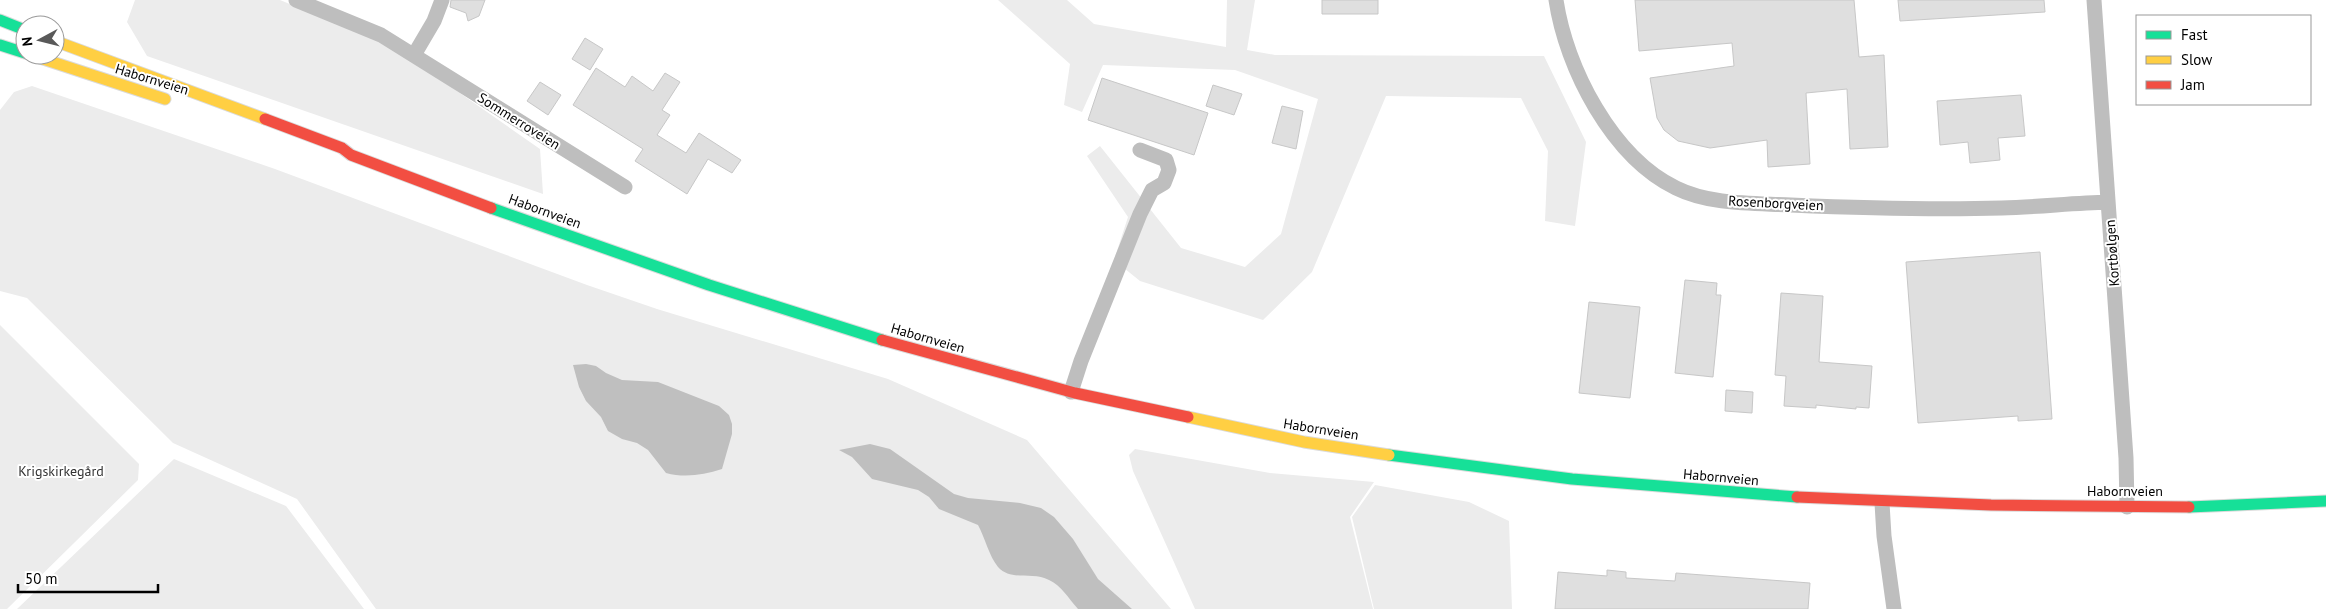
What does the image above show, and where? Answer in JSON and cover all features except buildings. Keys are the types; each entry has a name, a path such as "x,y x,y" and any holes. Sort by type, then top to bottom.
{"highway":[{"path":"0,20 15,26"},
{"path":"0,45 15,50"},
{"name":"Habornveien","path":"65,45 342,148 351,155 634,259 813,320 1071,392 1287,439 1478,468 1715,492 1882,502 2127,507 2275,505 2326,501"},
{"name":"Habornveien","path":"59,65 178,103"},
{"name":"Habornveien","path":"223,116 341,155 351,155"}],"street":[{"name":"Sommerroveien","path":"296,0 381,34 625,187"},
{"path":"414,55 434,22 442,0"},
{"name":"Rosenborgveien","path":"1556,0 1565,44 1592,100 1614,134 1641,165 1676,188 1713,199 1811,206 2003,208 2108,202"},
{"name":"Kortbølgen","path":"2094,0 2126,458 2127,507"},
{"path":"1071,392 1081,361 1140,214 1152,190 1164,183 1169,170 1166,160 1140,150"},
{"path":"1882,502 1884,536 1894,609"}],"green space":[{"path":"135,0 280,0 394,47 540,149 543,194 147,56 127,22"},
{"path":"998,0 1067,0 1094,24 1226,47 1227,0 1255,0 1247,50 1275,55 1544,56 1586,142 1575,226 1545,221 1548,151 1521,98 1386,96 1312,272 1263,320 1140,281 1114,260 1128,217 1087,156 1100,146 1181,248 1245,267 1281,234 1318,99 1235,70 1103,65 1082,112 1064,105 1070,64"},
{"path":"32,86 275,169 587,285 657,309 888,379 1027,440 1171,609 376,609 297,499 173,443 27,298 0,291 0,110 14,92"},
{"name":"Krigskirkegård","path":"0,325 139,464 138,480 7,609 0,609"},
{"path":"1135,449 1270,473 1374,482 1350,517 1373,609 1195,609 1133,471 1129,455"},
{"path":"174,459 286,506 364,609 17,609"},
{"path":"1375,485 1469,502 1509,521 1512,609 1374,609 1352,517"}],"shaded area":[{"path":"586,364 596,366 622,380 658,382 719,406 729,415 732,424 732,434 722,469 694,475 666,473 648,450 637,443 622,439 608,431 601,417 586,401 579,387 573,365"},
{"path":"870,444 890,449 954,494 968,498 1020,503 1041,508 1054,517 1073,539 1098,579 1132,609 1078,609 1061,589 1049,580 1043,577 1009,574 1004,571 998,567 992,558 978,525 939,509 929,497 918,490 872,479 852,457 839,450"}],"traffic: fast":[{"path":"0,20 15,26"},
{"path":"0,45 15,50"},
{"path":"491,208 709,285 882,340"},
{"path":"1389,455 1572,479 1797,497"},
{"path":"2189,507 2326,501"}],"traffic: slow":[{"path":"65,45 265,119"},
{"path":"61,65 165,99"},
{"path":"1188,417 1304,442 1389,455"}],"traffic: jam":[{"path":"265,119 342,148 351,155 491,208"},
{"path":"882,340 1075,393 1188,417"},
{"path":"1797,497 1991,505 2189,507"}]}
